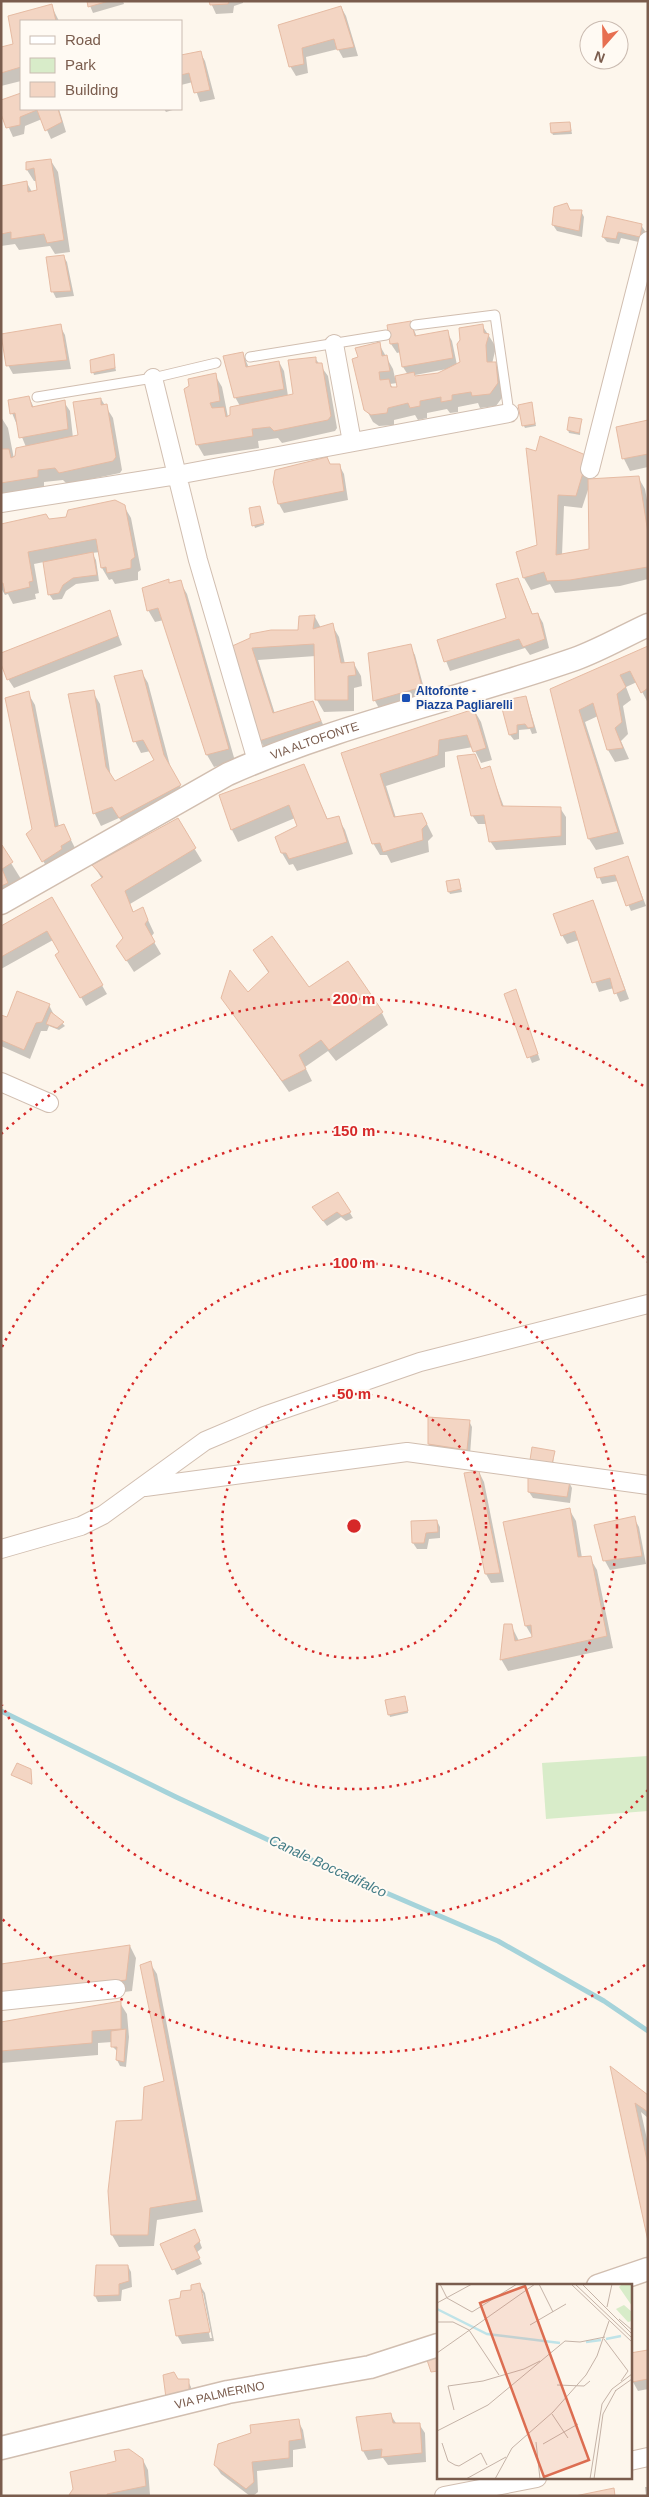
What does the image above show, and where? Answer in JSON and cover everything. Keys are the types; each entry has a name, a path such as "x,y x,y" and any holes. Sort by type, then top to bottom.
{"street":[{"path":"590,469 648,241"},
{"path":"334,344 352,442"},
{"path":"153,378 198,560 257,761"},
{"path":"1,503 177,475 510,413"},
{"name":"VIA ALTOFONTE","path":"1,903 228,774 257,761 321,736 576,658 648,625"},
{"path":"1,1082 49,1103"},
{"path":"1,1549 81,1526 104,1515 205,1440 336,1390 420,1362 648,1304"},
{"path":"144,1487 407,1452 648,1485"},
{"path":"1,2001 116,1989"},
{"path":"604,2284 648,2269"},
{"name":"VIA PALMERINO","path":"1,2448 228,2392 370,2367 437,2345"},
{"path":"632,2461 648,2458"},
{"path":"444,2496 527,2480"}],"lane":[{"path":"415,325 495,315 510,413"},
{"path":"250,357 386,335"},
{"path":"37,397 153,378 216,363"}],"green space":[{"path":"648,1756 648,1811 546,1819 542,1763"}],"building":[{"path":"87,1 109,1 88,7"},
{"path":"209,1 229,1 228,4 210,5"},
{"path":"52,4 56,20 20,20 20,67 1,73 1,47 13,44 8,16"},
{"path":"341,6 354,47 337,50 334,39 302,48 304,64 289,67 278,25"},
{"path":"201,51 210,90 194,93 189,73 182,75 182,55"},
{"path":"20,93 20,110 37,110 20,117 20,125 6,128 1,114 1,100"},
{"path":"37,110 58,110 62,122 45,131"},
{"path":"570,122 571,131 551,133 550,123"},
{"path":"51,159 64,240 47,243 44,234 11,239 11,232 1,234 1,186 27,181 28,192 37,190 34,168 26,170 26,162"},
{"path":"567,203 570,210 582,210 579,231 552,225 554,207"},
{"path":"607,216 642,224 640,237 618,232 616,239 602,237"},
{"path":"64,255 71,291 51,292 46,257"},
{"path":"411,321 415,336 448,330 453,358 402,367 398,343 390,344 387,325"},
{"path":"61,324 67,360 6,366 1,334"},
{"path":"483,324 484,333 489,334 486,345 487,362 496,362 498,383 490,394 472,396 471,392 452,395 452,400 441,402 441,397 420,401 420,406 410,408 408,403 388,408 387,413 371,415 364,410 352,359 358,357 355,348 380,342 382,356 387,355 390,371 379,372 380,380 389,379 391,387 397,387 395,376 414,372 415,376 438,373 460,362 457,344 460,340 459,328"},
{"path":"243,352 246,367 279,361 284,389 234,398 223,356"},
{"path":"114,354 115,368 91,373 90,360"},
{"path":"316,357 316,363 322,363 331,416 328,420 274,431 270,427 252,429 253,436 196,445 184,389 189,386 188,379 216,373 220,401 210,403 212,408 224,407 226,417 230,415 230,407 293,394 288,360"},
{"path":"29,396 32,407 65,400 68,429 19,438 15,413 10,414 8,400"},
{"path":"101,398 101,405 107,404 116,457 113,461 59,473 55,468 38,470 38,477 1,483 1,449 9,449 11,458 15,456 16,448 78,435 73,402"},
{"path":"532,402 535,424 522,426 518,405"},
{"path":"569,417 582,419 579,433 567,430"},
{"path":"648,420 648,454 622,459 616,427"},
{"path":"540,436 588,456 576,496 558,495 556,555 589,549 588,479 639,476 648,533 648,567 570,580 547,581 544,572 523,578 516,552 537,545 526,448 536,451"},
{"path":"327,457 330,464 340,464 344,491 278,504 273,482 275,470"},
{"path":"115,500 125,505 135,557 131,560 131,568 107,573 106,567 101,568 96,539 28,552 33,581 29,582 30,587 5,593 3,583 1,583 1,524 46,514 49,519 66,517 68,510"},
{"path":"260,506 264,523 252,526 249,508"},
{"path":"93,552 97,575 73,578 63,585 59,593 48,595 43,562"},
{"path":"518,578 532,614 538,613 545,639 523,647 519,639 444,662 437,640 506,618 496,584"},
{"path":"169,579 169,583 181,580 229,749 206,755 158,608 147,611 142,588"},
{"path":"110,610 118,636 7,680 1,664 1,653"},
{"path":"315,615 313,629 333,623 341,663 354,662 356,675 348,676 348,700 315,700 314,644 252,648 273,713 313,701 321,721 259,741 230,647 250,638 250,634 271,630 298,630 299,616"},
{"path":"411,644 422,687 373,701 368,653"},
{"path":"648,646 648,688 641,693 630,671 620,675 626,687 617,694 622,722 615,728 623,748 607,750 593,703 579,710 618,832 588,839 550,689"},
{"path":"142,670 164,755 181,785 119,818 112,807 93,814 68,694 94,690 106,767 115,781 154,760 143,740 133,742 114,676"},
{"path":"29,691 55,827 64,824 71,840 61,846 62,849 42,862 26,834 32,829 5,698"},
{"path":"526,696 534,727 528,728 525,724 517,725 517,733 509,735 500,701"},
{"path":"474,709 486,748 473,752 467,735 439,740 438,755 380,774 394,817 422,813 427,824 422,829 423,840 383,852 380,843 372,844 341,753"},
{"path":"475,754 481,769 490,766 502,806 561,807 561,836 489,842 484,815 471,816 457,756"},
{"path":"304,764 327,819 339,816 347,842 289,859 286,853 281,853 275,837 297,826 289,805 231,830 219,795"},
{"path":"178,818 196,848 125,891 133,912 143,907 148,920 145,924 155,942 126,961 116,946 123,938 91,885 103,877 92,865"},
{"path":"2,845 13,862 2,869 8,883 1,886"},
{"path":"628,856 643,900 626,906 615,875 597,878 594,868"},
{"path":"459,879 461,889 448,892 446,881"},
{"path":"52,897 103,985 80,998 55,955 59,952 47,931 1,957 1,926"},
{"path":"593,900 625,990 614,994 610,978 592,983 575,931 561,936 553,914"},
{"path":"272,936 309,987 348,961 383,1012 329,1050 321,1040 299,1055 306,1069 282,1081 221,998 230,970 248,992 269,972 253,950"},
{"path":"516,989 538,1054 527,1058 504,994"},
{"path":"17,991 50,1004 42,1022 36,1023 24,1050 1,1040 1,1015 7,1017"},
{"path":"51,1012 64,1022 57,1028 46,1024"},
{"path":"338,1192 351,1212 342,1216 337,1212 323,1221 312,1207"},
{"path":"428,1417 470,1420 467,1450 428,1444"},
{"path":"532,1447 555,1451 552,1464 530,1460"},
{"path":"479,1471 500,1573 485,1574 464,1473"},
{"path":"528,1476 570,1481 567,1497 528,1492"},
{"path":"570,1508 578,1557 591,1556 607,1636 500,1660 504,1624 512,1624 515,1641 532,1637 531,1625 525,1626 503,1522"},
{"path":"635,1516 642,1556 603,1561 594,1525"},
{"path":"437,1520 438,1532 426,1533 424,1543 412,1543 411,1521"},
{"path":"405,1696 408,1711 388,1715 385,1700"},
{"path":"17,1763 31,1769 32,1784 11,1775"},
{"path":"130,1945 126,1980 1,1996 1,1964"},
{"path":"151,1961 197,2200 150,2208 148,2235 111,2235 108,2191 116,2121 142,2120 144,2087 164,2081 140,1965"},
{"path":"121,2001 121,2029 92,2031 92,2043 1,2051 1,2022"},
{"path":"126,2029 124,2062 116,2060 117,2047 111,2047 111,2031"},
{"path":"610,2066 648,2095 648,2112 635,2103 648,2165 648,2241"},
{"path":"195,2229 200,2241 194,2246 200,2258 172,2270 160,2244"},
{"path":"96,2265 128,2265 129,2281 119,2284 119,2295 94,2296"},
{"path":"200,2283 210,2332 176,2336 169,2300 180,2298 181,2291 191,2290 191,2285"},
{"path":"648,2350 648,2379 632,2382 632,2353"},
{"path":"437,2353 437,2371 431,2372 426,2357"},
{"path":"174,2372 178,2379 189,2379 189,2393 166,2398 163,2375"},
{"path":"391,2413 393,2423 420,2423 422,2453 381,2457 382,2449 362,2451 356,2417"},
{"path":"299,2419 302,2439 289,2441 289,2458 252,2462 254,2482 246,2489 214,2465 218,2444 251,2433 250,2425"},
{"path":"129,2449 143,2459 146,2486 107,2494 107,2496 69,2495 73,2489 70,2472 116,2461 114,2451"},
{"path":"614,2488 615,2496 575,2496"}],"waterway":[{"name":"Canale Boccadifalco","path":"1,1711 176,1797 333,1870 498,1941 604,2001 648,2031"}],"place":[{"name":"Altofonte - Piazza Pagliarelli","path":"406,698"}]}
